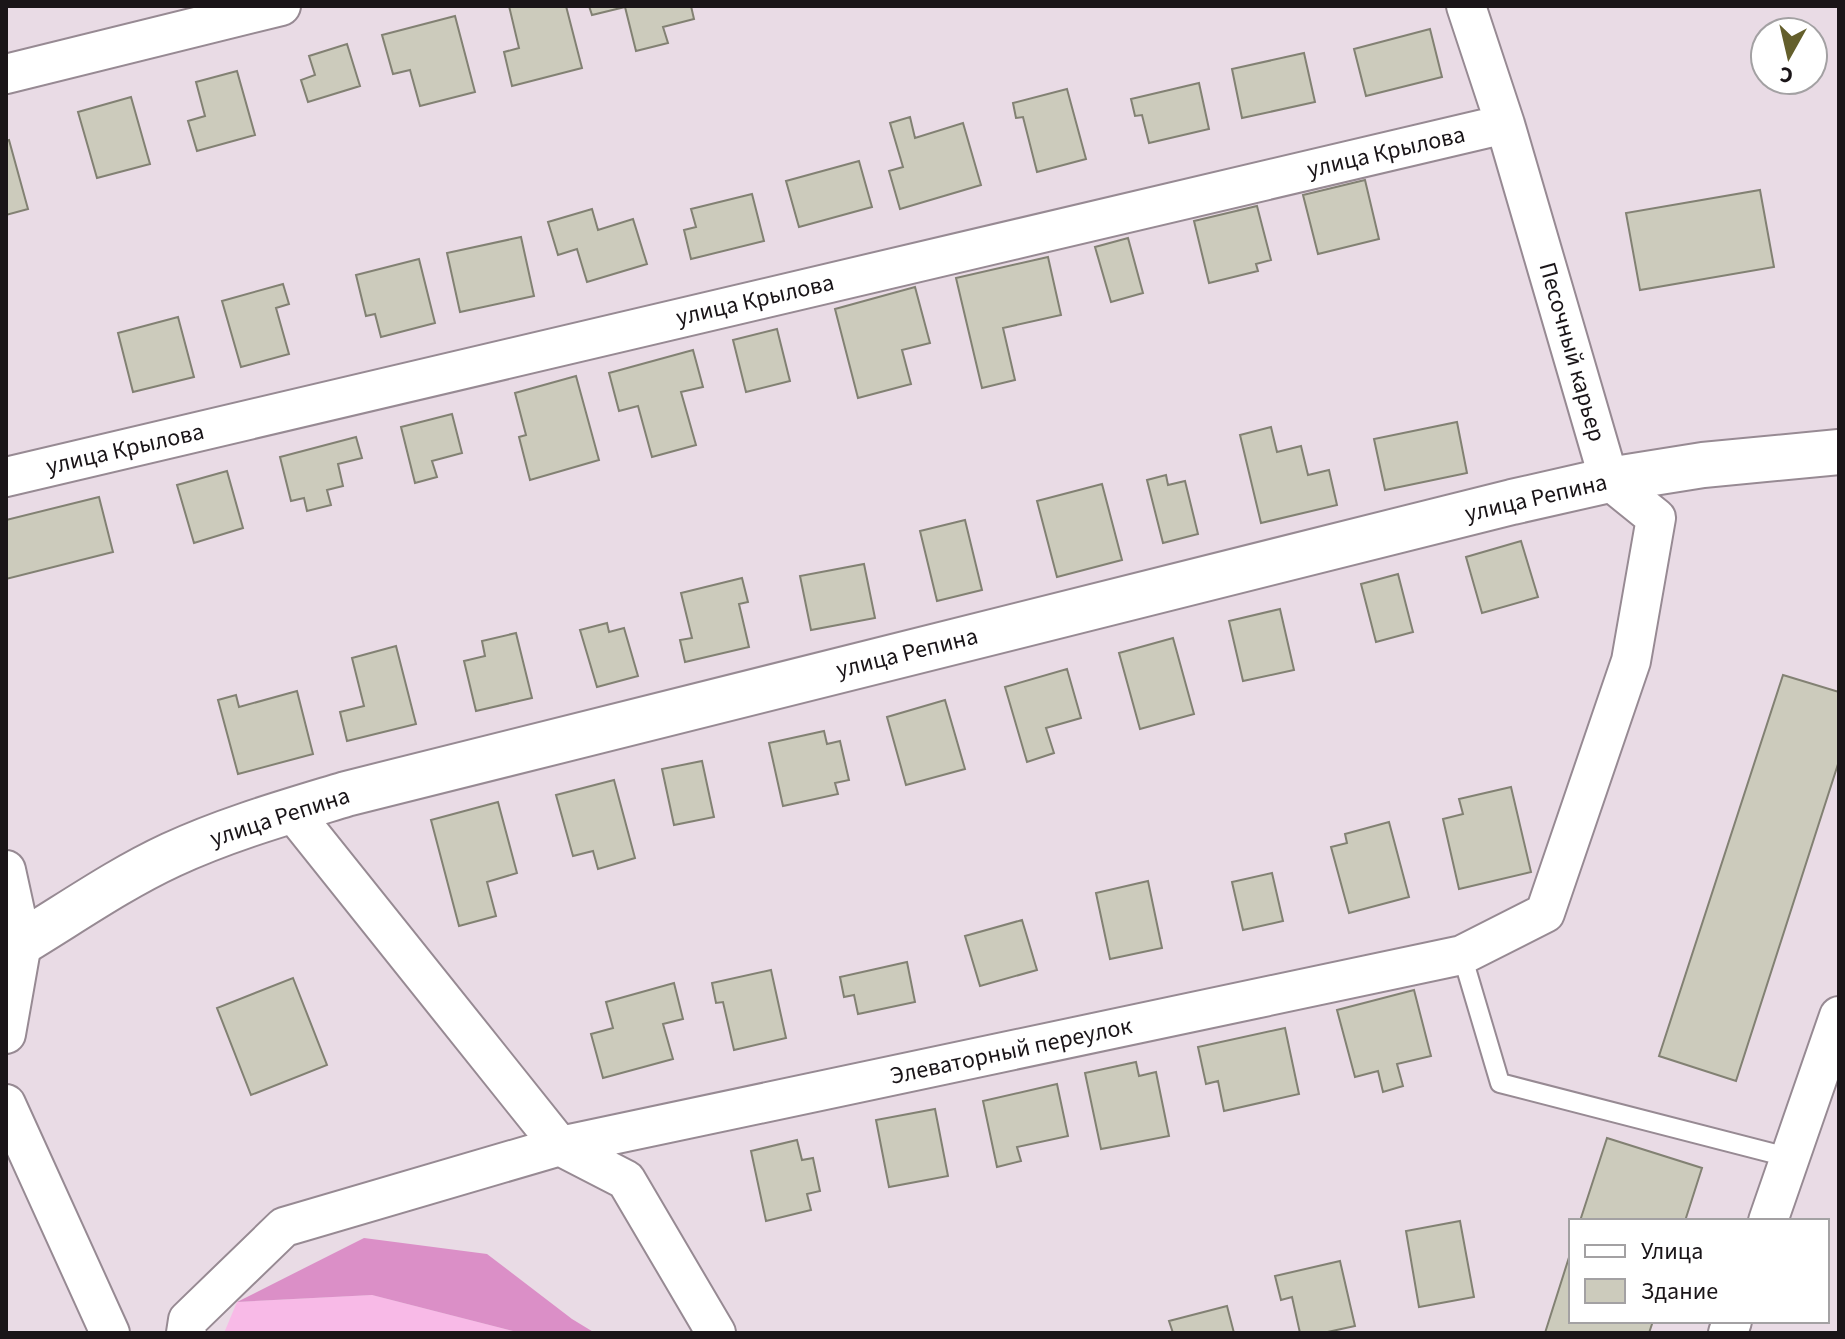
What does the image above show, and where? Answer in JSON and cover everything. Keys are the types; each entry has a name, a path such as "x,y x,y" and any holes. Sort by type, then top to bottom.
{"main road":[{"name":"улица Репина","path":"14,947 171,855 240,827 346,794 1512,502 1609,480 1703,465 1839,452"}],"street":[{"path":"6,74 281,6"},
{"name":"Песочный карьер","path":"1466,6 1505,124 1609,480"},
{"name":"улица Крылова","path":"6,477 1505,124"},
{"path":"1462,955 1545,913 1631,661 1656,518 1609,480"},
{"path":"292,811 560,1146 626,1180 716,1333"},
{"path":"6,870 14,947 6,1034"},
{"name":"Элеваторный переулок","path":"186,1333 188,1320 284,1227 560,1146 1462,955"},
{"path":"1769,1219 1839,1016"},
{"path":"6,1104 110,1333"}],"lane":[{"path":"1462,955 1500,1083 1791,1158"}],"shaded area":[{"path":"364,1238 487,1254 595,1333 521,1333 372,1295 237,1302"},
{"path":"372,1295 521,1333 224,1333 237,1302"}],"building":[{"path":"509,6 566,6 582,68 512,86 504,52 519,48"},
{"path":"589,6 691,6 694,19 663,27 668,43 636,51 625,7 592,15"},
{"path":"455,16 475,92 420,106 410,70 393,74 382,35"},
{"path":"1430,29 1442,77 1366,96 1354,49"},
{"path":"347,44 360,86 308,102 301,80 315,75 309,56"},
{"path":"1304,53 1315,102 1242,118 1232,69"},
{"path":"237,71 255,135 197,151 188,121 205,116 196,82"},
{"path":"1199,83 1209,129 1149,143 1142,115 1135,116 1131,99"},
{"path":"1067,89 1086,159 1037,172 1023,117 1016,118 1013,103"},
{"path":"131,97 150,164 97,178 78,112"},
{"path":"910,117 915,138 963,123 981,185 900,209 889,171 903,167 890,123"},
{"path":"9,140 28,209 6,215 6,141"},
{"path":"859,161 872,207 799,227 786,181"},
{"path":"1365,180 1379,239 1318,254 1303,195"},
{"path":"1760,190 1774,267 1640,290 1626,213"},
{"path":"752,194 764,241 691,259 684,230 696,227 691,209"},
{"path":"1257,206 1271,260 1256,264 1258,271 1209,283 1194,221"},
{"path":"592,209 598,230 633,219 647,264 587,282 577,249 558,255 548,222"},
{"path":"521,237 534,296 460,312 447,253"},
{"path":"1128,238 1143,293 1111,302 1095,247"},
{"path":"1048,257 1061,315 1003,328 1015,380 982,388 956,278"},
{"path":"419,259 435,323 381,337 375,314 366,316 356,275"},
{"path":"283,284 289,304 276,308 289,354 241,367 222,301"},
{"path":"915,287 930,343 902,350 911,384 858,398 835,309"},
{"path":"178,317 194,377 133,392 118,333"},
{"path":"777,329 790,381 746,392 733,340"},
{"path":"693,350 703,387 681,392 696,445 652,457 638,406 619,411 609,373"},
{"path":"576,376 599,460 530,480 519,437 526,435 515,393"},
{"path":"452,414 462,453 432,461 437,477 415,483 401,427"},
{"path":"1457,422 1467,473 1385,490 1374,439"},
{"path":"1271,427 1277,452 1301,446 1308,475 1329,470 1337,505 1261,523 1240,435"},
{"path":"356,437 362,458 338,464 343,486 327,490 331,505 307,511 304,498 291,501 280,457"},
{"path":"227,471 243,528 194,543 177,485"},
{"path":"1166,475 1168,485 1185,481 1198,534 1163,543 1147,480"},
{"path":"1102,484 1122,560 1057,577 1037,501"},
{"path":"99,497 113,552 6,579 6,520"},
{"path":"965,520 982,590 937,601 920,531"},
{"path":"1521,541 1538,597 1482,613 1466,557"},
{"path":"864,564 875,618 811,630 800,576"},
{"path":"1398,574 1413,632 1376,642 1361,584"},
{"path":"742,578 748,602 739,604 749,647 685,662 680,640 692,638 681,593"},
{"path":"1280,609 1294,670 1243,681 1229,621"},
{"path":"607,623 609,632 624,628 638,676 597,687 580,630"},
{"path":"516,633 532,698 476,711 464,661 485,656 482,641"},
{"path":"1173,638 1194,714 1140,729 1119,653"},
{"path":"396,646 416,724 347,741 340,712 364,706 352,658"},
{"path":"1067,669 1081,718 1046,728 1054,753 1027,762 1005,687"},
{"path":"1783,675 1839,692 1839,761 1736,1081 1659,1056"},
{"path":"297,691 313,754 238,774 218,700 236,695 239,707"},
{"path":"945,700 965,769 906,785 887,717"},
{"path":"824,731 827,744 840,741 849,780 835,783 838,794 783,806 769,743"},
{"path":"702,761 714,817 674,825 662,769"},
{"path":"614,780 635,858 598,869 593,851 573,856 556,795"},
{"path":"1511,787 1531,872 1459,889 1443,819 1463,814 1459,799"},
{"path":"498,802 517,873 487,882 496,916 459,926 431,820"},
{"path":"1389,822 1409,897 1349,913 1331,847 1347,843 1345,834"},
{"path":"1272,873 1283,921 1243,930 1232,882"},
{"path":"1148,881 1162,948 1110,959 1096,893"},
{"path":"1022,920 1037,970 980,986 965,936"},
{"path":"907,962 915,1002 858,1014 854,995 844,997 840,977"},
{"path":"771,970 786,1038 734,1050 723,1002 716,1003 712,983"},
{"path":"293,978 327,1065 251,1095 217,1008"},
{"path":"674,983 683,1019 663,1024 673,1059 603,1078 591,1034 613,1028 606,1002"},
{"path":"1414,990 1431,1056 1397,1064 1403,1086 1383,1092 1378,1071 1355,1077 1337,1010"},
{"path":"1285,1028 1299,1094 1224,1111 1218,1081 1206,1084 1198,1047"},
{"path":"1136,1062 1139,1076 1156,1072 1169,1136 1101,1149 1085,1073"},
{"path":"1057,1084 1068,1136 1017,1147 1021,1161 997,1167 983,1101"},
{"path":"935,1109 948,1176 889,1187 876,1120"},
{"path":"1607,1138 1702,1168 1686,1219 1581,1219"},
{"path":"797,1140 802,1160 813,1158 820,1191 807,1194 811,1210 766,1221 751,1151"},
{"path":"1460,1221 1474,1297 1419,1307 1406,1231"},
{"path":"1569,1257 1569,1323 1652,1323 1649,1333 1545,1333"},
{"path":"1340,1261 1355,1326 1323,1333 1300,1333 1292,1297 1281,1300 1275,1276"},
{"path":"1227,1306 1234,1333 1173,1333 1169,1321"}]}
